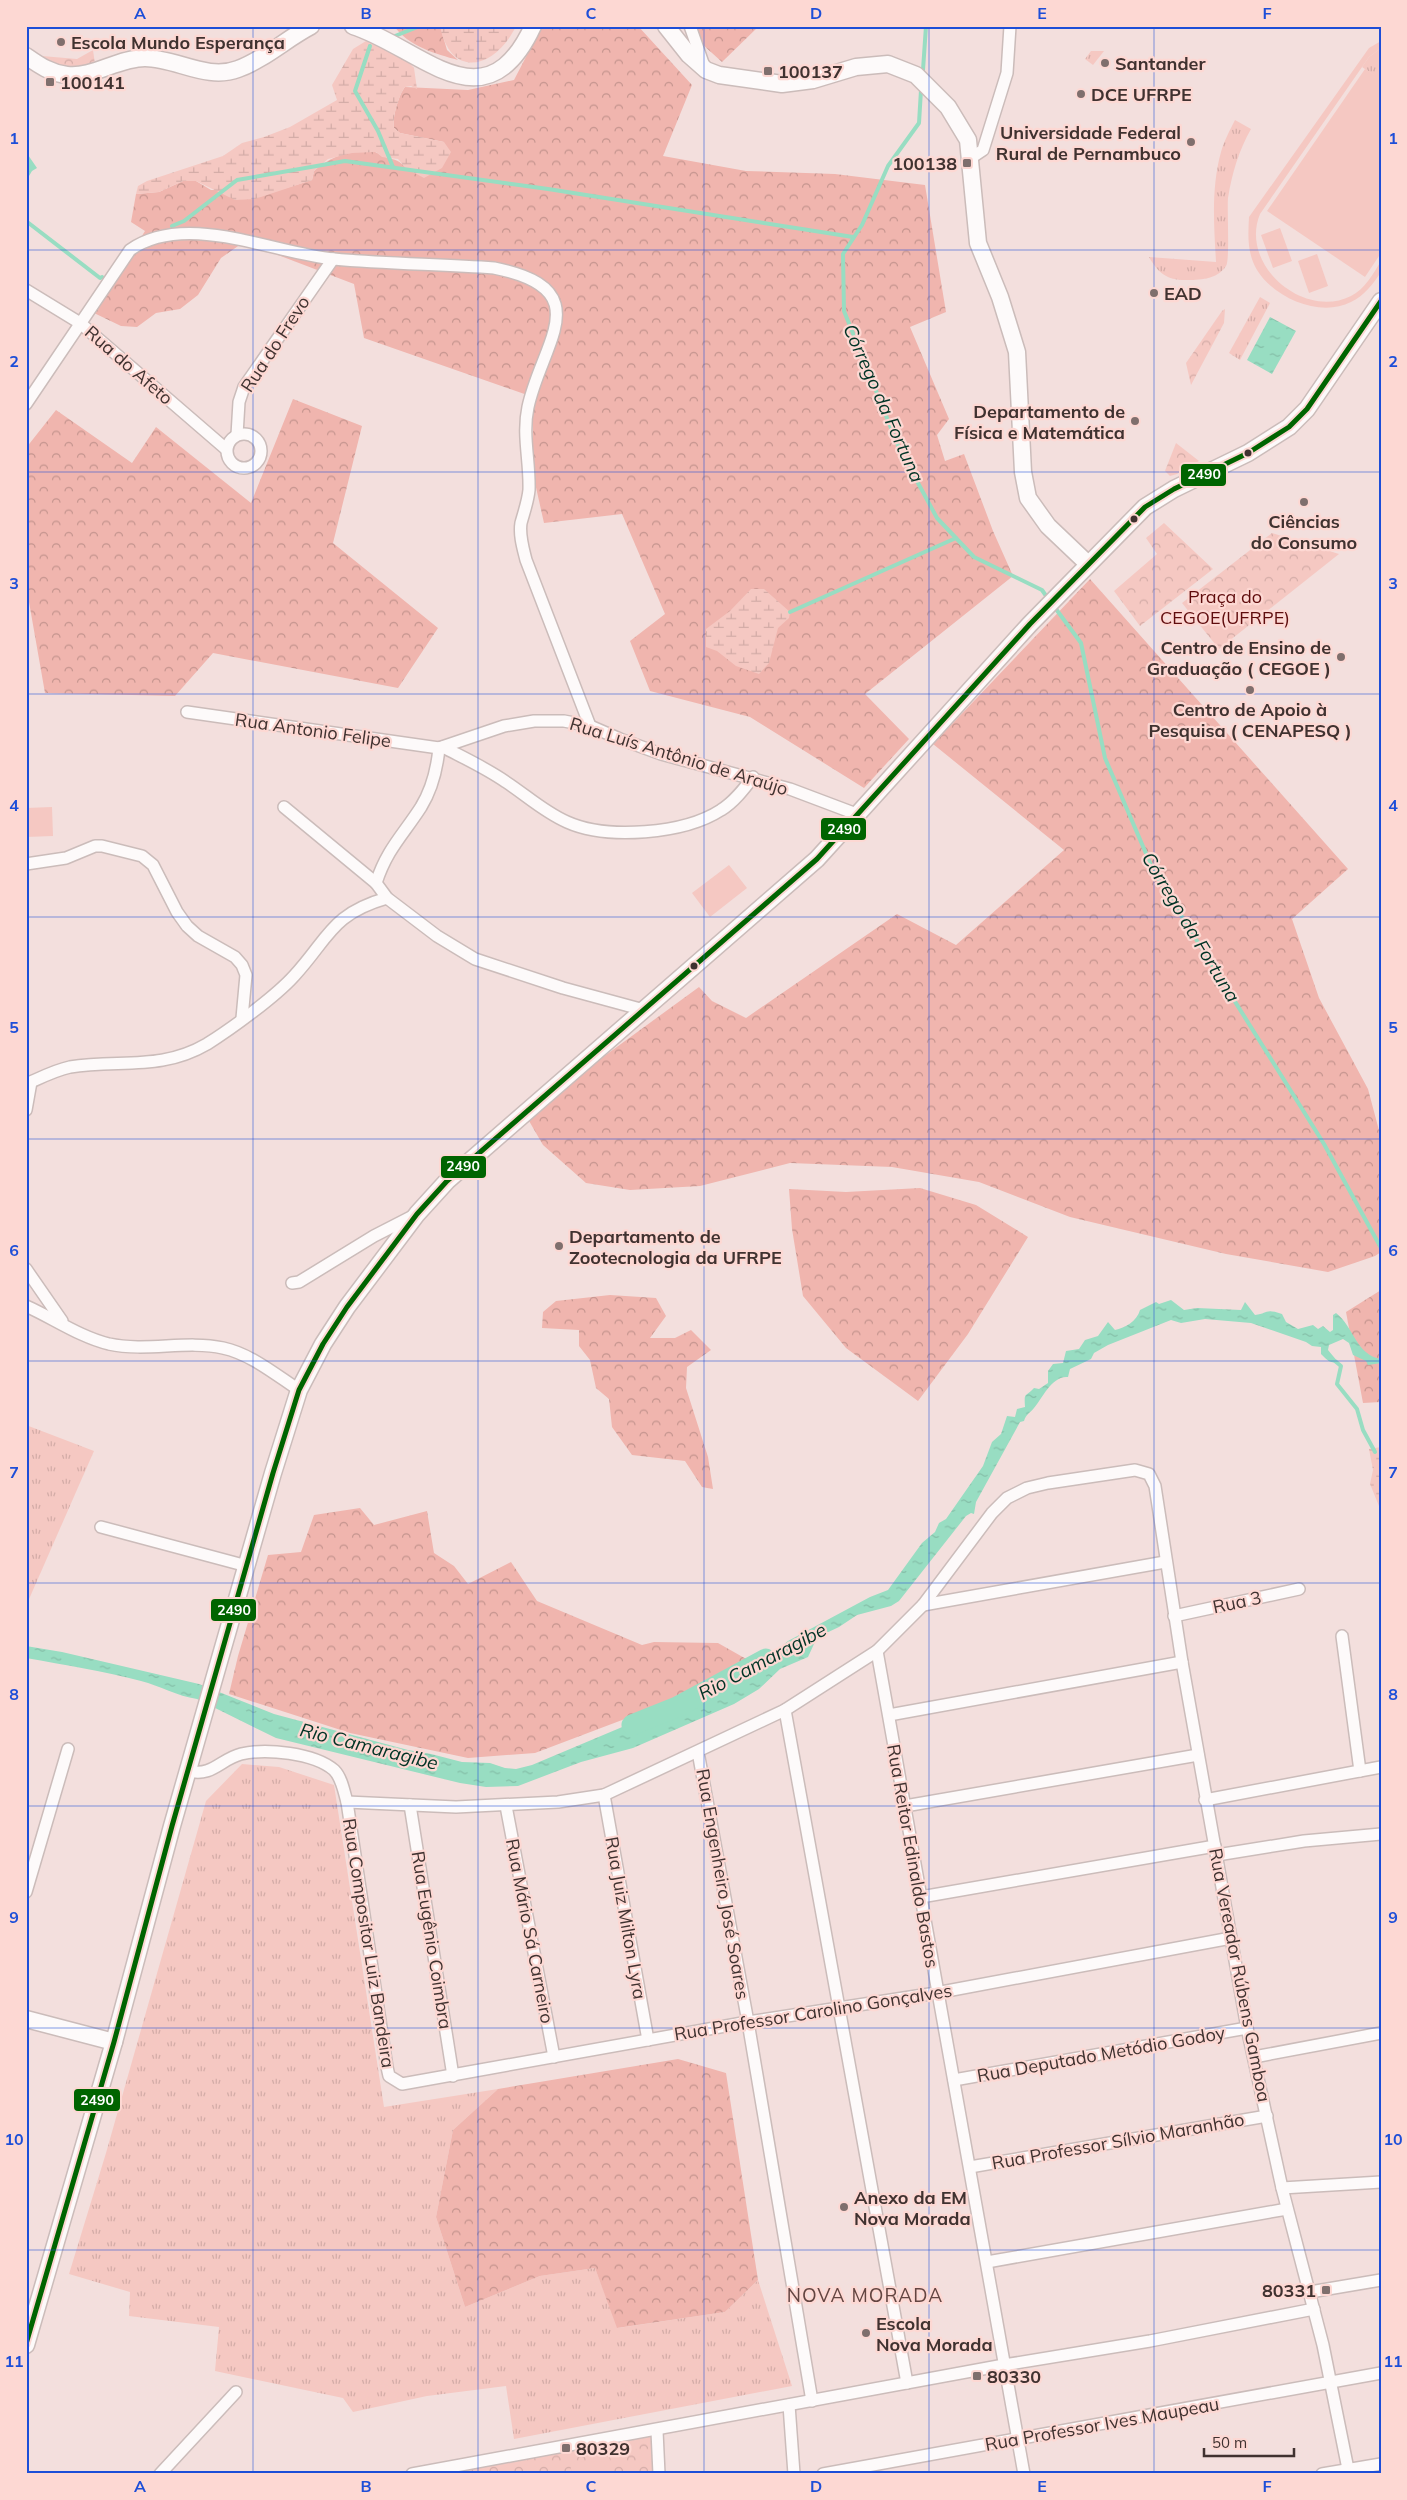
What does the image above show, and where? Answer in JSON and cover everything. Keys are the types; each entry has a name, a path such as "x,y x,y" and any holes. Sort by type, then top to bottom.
{"main road":[{"path":"26,56 48,71 69,76 143,58 156,59 209,72 225,72 238,69 261,57 311,26"},
{"path":"353,26 381,38 437,68 453,75 471,78 484,76 511,61 520,50 533,26"},
{"path":"666,26 689,55 706,70 733,79 782,84 798,83 874,64 888,64 902,67 916,75 948,107 968,140 978,243 1000,297 1017,352 1023,472 1028,498 1048,526 1088,564"},
{"path":"26,2345 114,2042 172,1826 246,1566 299,1390 323,1344 338,1321 417,1214 468,1162 820,857 859,815 935,726 1053,600 1145,508 1158,498 1248,453 1289,427 1307,409 1381,301"},
{"path":"26,2019 114,2042"}],"street":[{"path":"690,26 706,70"},
{"path":"971,158 983,150 1007,73 1010,26"},
{"path":"26,404 130,250 155,237 168,234 198,235 333,259 494,268 515,272 538,281 551,296 557,314 556,329 533,391 526,421 524,438 529,488 520,536 526,560 590,726"},
{"name":"Rua do Frevo","path":"237,435 239,402 244,388 333,259"},
{"name":"Rua do Afeto","path":"26,290 80,323 226,449 229,460 238,468 250,468 259,461 262,450 257,440 248,434 237,435"},
{"path":"226,449 237,435"},
{"name":"Rua Antonio Felipe","path":"187,712 441,747"},
{"name":"Rua Luís Antônio de Araújo","path":"441,747 504,726 534,721 564,721 590,726 661,754 753,777 859,815"},
{"path":"376,883 388,852 422,806 431,786 441,747 477,764 567,822 601,832 634,832 681,826 704,820 723,809 753,777"},
{"path":"284,806 376,883 387,898 437,936 475,959 554,986 644,1010"},
{"path":"26,864 66,858 94,846 102,846 142,856 152,864 177,912 187,926 198,936 235,957 242,965 246,975 242,1018"},
{"path":"26,1110 29,1081 69,1068 163,1062 187,1055 208,1043 294,977 336,923 355,910 387,898"},
{"path":"292,1282 299,1282 374,1236 417,1214"},
{"path":"26,1269 62,1322"},
{"path":"26,1306 62,1322 90,1338 128,1347 207,1346 224,1348 255,1362 299,1390"},
{"name":"Rua Vereador Rúbens Gamboa","path":"923,1605 992,1513 1007,1498 1027,1488 1048,1483 1134,1470 1149,1474 1155,1486 1164,1562 1247,2028 1282,2188 1310,2292 1331,2382 1348,2472"},
{"path":"101,1527 246,1566"},
{"path":"347,1802 456,1807 506,1806 604,1795 785,1710 877,1651 923,1605 1164,1562"},
{"name":"Rua 3","path":"1174,1616 1299,1589"},
{"path":"1342,1636 1360,1771"},
{"name":"Rua Reitor Edinaldo Bastos","path":"877,1651 921,1896 936,1993 970,2167 1024,2474"},
{"path":"889,1714 1182,1662"},
{"path":"785,1710 907,2383"},
{"path":"26,1892 68,1749"},
{"name":"Rua Compositor Luiz Bandeira","path":"189,1771 199,1774 207,1772 240,1754 265,1751 310,1759 334,1770 340,1779 347,1802 387,2067 389,2076 395,2082"},
{"name":"Rua Engenheiro José Soares","path":"698,1752 748,2022 812,2401"},
{"path":"905,1806 1198,1755"},
{"path":"1206,1800 1381,1767"},
{"name":"Rua Juiz Milton Lyra","path":"604,1795 648,2040"},
{"name":"Rua Eugênio Coimbra","path":"410,1805 453,2076"},
{"name":"Rua Mário Sá Carneiro","path":"506,1806 554,2057"},
{"path":"921,1896 1216,1851 1381,1834"},
{"name":"Rua Professor Carolino Gonçalves","path":"395,2082 402,2084 453,2076 748,2022 936,1993 1231,1938"},
{"name":"Rua Deputado Metódio Godoy","path":"954,2080 1247,2028"},
{"path":"1254,2057 1381,2033"},
{"name":"Rua Professor Sílvio Maranhão","path":"970,2167 1267,2116"},
{"path":"1282,2188 1381,2182"},
{"path":"987,2262 1287,2209"},
{"path":"1310,2292 1381,2280"},
{"path":"412,2474 658,2431 1004,2365 1150,2342 1314,2309"},
{"name":"Rua Professor Ives Maupeau","path":"823,2474 1381,2373"},
{"path":"160,2474 236,2392"},
{"path":"789,2406 794,2474"},
{"path":"658,2431 659,2474"},
{"path":"1322,2474 1348,2472 1381,2464"}],"green space":[{"path":"394,26 440,26 447,50 458,60 432,52 415,44"},
{"path":"440,26 516,26 497,51 486,59 475,62 464,61 454,55 446,44"},
{"path":"542,26 638,26 692,85 663,156 746,171 835,174 925,185 946,312 910,327 949,419 937,435 945,461 964,454 993,531 1013,576 865,694 909,739 864,788 750,717 650,691 630,641 665,614 622,514 544,523 533,474 533,397 364,338 354,284 257,247 241,244 221,258 198,295 180,309 156,313 137,327 121,326 94,313 145,231 131,222 136,194 159,192 183,181 196,181 211,190 283,189 312,180 314,171 320,166 334,158 358,151 375,152 397,161 407,169 444,142 400,133 394,128 396,106 405,87 468,90 514,80"},
{"path":"682,26 759,26 722,62"},
{"path":"366,41 404,57 414,68 417,89 411,86 405,87 403,90 395,112 394,128 400,133 444,142 451,152 442,168 424,178 407,169 398,159 382,157 376,152 352,153 328,159 314,171 312,180 255,199 235,200 196,181 183,181 159,192 136,194 138,186 147,181 223,156 242,143 290,127 337,100 332,85 353,49"},
{"path":"1381,41 1381,48 1369,57 1260,214 1256,233 1259,252 1267,269 1280,283 1296,294 1314,300 1333,301 1351,296 1365,285 1381,261 1381,272 1364,293 1356,299 1339,306 1326,308 1312,306 1286,297 1274,289 1257,270 1251,257 1248,238 1249,217 1369,48"},
{"path":"1381,48 1381,80 1362,67 1369,57"},
{"path":"93,50 95,64 73,68 67,68 42,56 77,59"},
{"path":"1091,51 1104,51 1093,65 1085,59"},
{"path":"1365,69 1381,79 1381,253 1365,277 1267,211"},
{"path":"1235,120 1251,129 1234,171 1228,198 1228,255 1226,266 1213,277 1179,280 1168,277 1156,267 1149,257 1216,262 1214,207 1216,179 1222,148"},
{"path":"1280,228 1292,261 1273,268 1261,235"},
{"path":"1317,254 1328,286 1309,293 1298,261"},
{"path":"1260,297 1270,303 1240,360 1229,353"},
{"path":"1225,309 1224,323 1191,385 1186,363"},
{"path":"293,399 362,426 333,543 438,628 398,688 213,653 175,696 45,693 26,585 26,448 56,410 132,463 156,427 251,503"},
{"path":"1176,443 1199,461 1170,476 1165,471"},
{"path":"1164,523 1213,569 1140,626 1114,591 1157,554 1146,538"},
{"name":"Praça do CEGOE(UFRPE)","path":"1272,533 1339,554 1219,649 1182,603"},
{"path":"1090,579 1348,869 1292,919 1319,998 1368,1089 1381,1138 1381,1252 1375,1256 1328,1272 1226,1254 1070,1217 979,1182 892,1167 790,1163 700,1186 630,1190 586,1183 543,1145 525,1114 699,987 712,1001 746,1018 897,914 956,945 1064,850 933,744"},
{"path":"751,589 764,589 790,612 789,618 778,628 769,663 759,674 736,666 717,651 706,647 706,629 730,611"},
{"path":"52,807 53,836 26,837 26,808"},
{"path":"729,865 747,888 710,917 692,893"},
{"path":"920,1188 976,1205 1028,1237 968,1334 918,1401 846,1348 803,1296 792,1229 789,1189 846,1192"},
{"path":"1381,1290 1381,1402 1363,1403 1346,1312"},
{"path":"610,1295 656,1298 666,1316 650,1338 675,1338 691,1330 711,1350 687,1367 686,1388 708,1457 713,1489 702,1487 685,1461 632,1455 612,1427 609,1399 596,1388 590,1360 579,1346 579,1330 542,1328 543,1312 556,1301"},
{"path":"26,1425 94,1451 26,1606"},
{"path":"1381,1447 1381,1511 1370,1484 1373,1470 1369,1449"},
{"path":"360,1508 374,1525 427,1511 434,1553 454,1566 468,1584 511,1562 537,1601 642,1645 654,1642 718,1643 748,1660 695,1689 638,1714 535,1753 468,1758 350,1733 229,1694 238,1656 268,1555 301,1552 314,1515"},
{"path":"242,1764 279,1767 334,1785 384,2107 498,2089 453,2130 436,2217 465,2307 540,2276 595,2268 618,2328 725,2312 758,2280 792,2386 514,2439 506,2386 427,2396 353,2412 343,2398 215,2371 219,2327 129,2316 130,2292 69,2274 106,2153 206,1801"},
{"path":"678,2059 726,2073 758,2280 725,2312 617,2328 595,2268 540,2276 465,2307 436,2217 453,2130 498,2089"},
{"path":"655,2434 655,2474 440,2474"},
{"path":"609,2456 613,2474 572,2474 570,2464"}],"water":[{"path":"26,152 37,168 32,171 26,181"},
{"path":"1270,317 1296,331 1272,374 1247,360"},
{"name":"Rio Camaragibe","path":"1171,1300 1184,1310 1197,1308 1241,1310 1245,1302 1255,1315 1269,1311 1276,1312 1282,1314 1286,1322 1298,1329 1313,1325 1318,1329 1323,1326 1330,1332 1333,1330 1333,1315 1336,1313 1366,1352 1381,1359 1381,1363 1368,1365 1366,1361 1353,1355 1349,1343 1343,1339 1329,1345 1328,1350 1338,1362 1333,1362 1328,1361 1321,1354 1321,1347 1312,1346 1306,1342 1251,1323 1205,1319 1181,1323 1171,1320 1108,1345 1094,1353 1091,1359 1070,1369 1068,1377 1062,1377 1052,1384 1024,1421 1020,1422 976,1502 974,1514 971,1513 966,1516 899,1601 891,1606 857,1615 822,1635 814,1644 808,1657 780,1669 759,1689 734,1704 633,1748 581,1762 518,1786 486,1787 460,1783 276,1738 197,1699 182,1696 148,1683 99,1671 26,1658 26,1646 62,1652 199,1684 274,1714 408,1750 462,1762 490,1763 505,1768 516,1769 532,1765 644,1716 664,1714 700,1705 728,1689 741,1676 739,1671 776,1651 788,1641 870,1597 888,1590 922,1543 935,1532 939,1523 946,1519 983,1466 992,1442 1001,1434 1007,1416 1015,1417 1017,1409 1025,1407 1026,1395 1034,1388 1039,1389 1048,1383 1048,1371 1053,1364 1063,1363 1066,1351 1079,1349 1085,1340 1098,1336 1108,1322 1115,1330 1119,1329 1133,1321 1140,1310 1156,1302 1159,1304"}],"waterway":[{"path":"395,36 420,26"},
{"name":"Córrego da Fortuna","path":"923,70 926,26"},
{"path":"370,46 355,91 378,131 393,167"},
{"name":"Córrego da Fortuna","path":"921,90 919,123 888,166 862,225 843,254 844,311 899,448 937,518 974,557 1042,590 1049,600"},
{"path":"172,226 184,221 237,180 345,161 548,189 853,237"},
{"path":"26,221 100,278 102,277"},
{"path":"790,612 956,538"},
{"name":"Córrego da Fortuna","path":"1053,605 1081,643 1105,758 1154,872 1324,1144 1381,1248"},
{"path":"1335,1361 1341,1366 1337,1384 1357,1409 1363,1430 1375,1452"},
{"name":"Rio Camaragibe","path":"632,1725 677,1707 766,1659"}],"transit line":[{"name":"2490","path":"26,2344 114,2042 172,1826 273,1473 299,1390 323,1344 347,1307 417,1214 447,1181 817,859 1030,624 1145,507 1174,489 1248,453 1289,427 1307,409 1381,301"}],"place":[{"name":"Escola Mundo Esperança","path":"61,42"},
{"name":"Santander","path":"1105,63"},
{"name":"100137","path":"768,71"},
{"name":"100141","path":"50,82"},
{"name":"DCE UFRPE","path":"1081,94"},
{"name":"Universidade Federal Rural de Pernambuco","path":"1191,142"},
{"name":"100138","path":"967,163"},
{"name":"EAD","path":"1154,293"},
{"name":"Departamento de Física e Matemática","path":"1135,421"},
{"name":"Ciências do Consumo","path":"1304,502"},
{"name":"Centro de Ensino de Graduação ( CEGOE )","path":"1341,657"},
{"name":"Centro de Apoio à Pesquisa ( CENAPESQ )","path":"1250,690"},
{"name":"Departamento de Zootecnologia da UFRPE","path":"559,1246"},
{"name":"Anexo da EM Nova Morada","path":"844,2207"},
{"name":"80331","path":"1326,2290"},
{"name":"Escola Nova Morada","path":"866,2333"},
{"name":"80330","path":"977,2376"},
{"name":"80329","path":"566,2448"}],"district":[{"name":"NOVA MORADA","path":"865,2295"}]}
